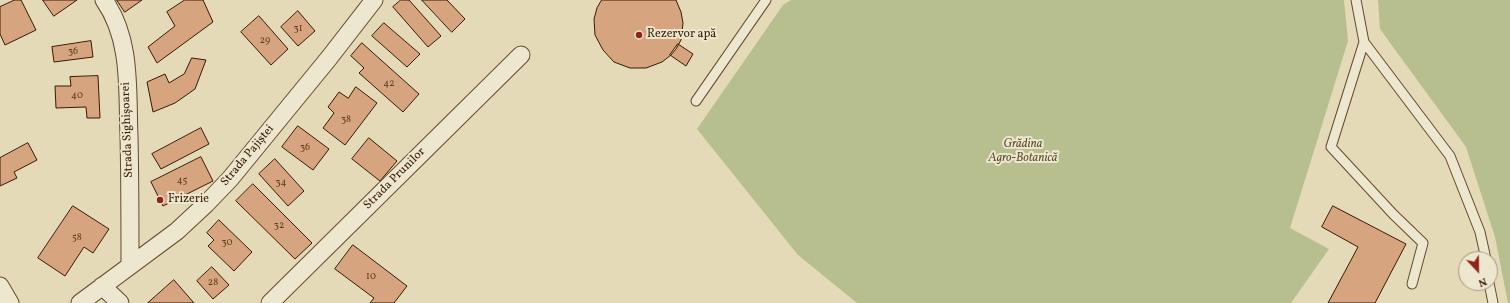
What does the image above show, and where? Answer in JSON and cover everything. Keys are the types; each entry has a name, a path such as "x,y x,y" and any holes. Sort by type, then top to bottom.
{"street":[{"name":"Strada Sighișoarei","path":"104,0 116,20 123,42 127,64 130,265"},
{"name":"Strada Pajiștei","path":"80,303 177,231 230,178 329,58 374,0"},
{"name":"Strada Prunilor","path":"270,303 521,55"},
{"path":"0,286 10,303"},
{"path":"102,286 120,303"}],"lane":[{"path":"696,101 766,0"},
{"path":"1356,0 1364,42 1450,156 1480,232 1484,251"},
{"path":"1364,42 1331,147 1393,214 1423,243 1412,284"},
{"path":"1491,291 1493,303"}],"green space":[{"name":"Grădina Agro-Botanică","path":"791,0 1344,0 1348,41 1290,228 1329,249 1291,303 857,303 798,255 697,129 783,5"},
{"path":"1378,0 1510,0 1510,303 1508,303 1495,237 1466,147 1380,29"}],"building":[{"path":"15,0 21,0 36,30 5,45 0,34 0,7"},
{"path":"43,0 77,0 54,16"},
{"path":"117,0 142,0 125,12"},
{"path":"185,0 203,0 213,22 157,63 148,47 175,26 167,12"},
{"path":"401,0 409,0 441,36 428,47 393,7"},
{"path":"422,0 447,0 465,19 452,32"},
{"name":"Rezervor apă","path":"602,0 676,0 681,12 683,23 681,40 676,49 662,62 646,68 630,68 614,62 603,50 595,35 594,19 597,8"},
{"path":"298,11 315,31 298,46 281,27"},
{"path":"259,16 288,49 271,65 241,32"},
{"path":"384,23 420,54 407,67 372,36"},
{"path":"91,41 93,57 54,62 52,47"},
{"path":"362,43 419,94 403,112 359,73 364,68 351,56"},
{"path":"678,44 693,54 686,66 670,55"},
{"path":"192,58 206,60 195,89 175,103 153,112 147,82 165,74 169,83 184,74"},
{"path":"98,76 100,118 87,118 86,107 56,108 55,86 71,86 70,77"},
{"path":"356,87 377,103 345,145 323,128 334,113 328,107 339,92 348,98"},
{"path":"298,126 329,149 313,170 282,147"},
{"path":"201,128 209,144 161,169 152,154"},
{"path":"369,138 397,161 380,181 352,159"},
{"path":"28,143 37,160 14,172 17,178 0,186 0,158"},
{"path":"201,157 213,181 163,206 151,182"},
{"path":"275,159 304,191 288,206 259,174"},
{"path":"253,184 312,243 295,259 236,201"},
{"path":"73,206 109,229 93,253 84,247 65,276 38,258"},
{"path":"1333,206 1406,244 1375,303 1328,303 1358,247 1322,227"},
{"path":"219,220 252,252 234,271 208,246 214,240 207,233"},
{"path":"353,245 407,286 394,303 370,303 374,298 335,269"},
{"path":"212,267 229,285 213,299 197,281"},
{"path":"174,280 194,303 148,303"}],"place":[{"name":"Rezervor apă","path":"639,35"},
{"name":"Frizerie","path":"160,200"}]}
